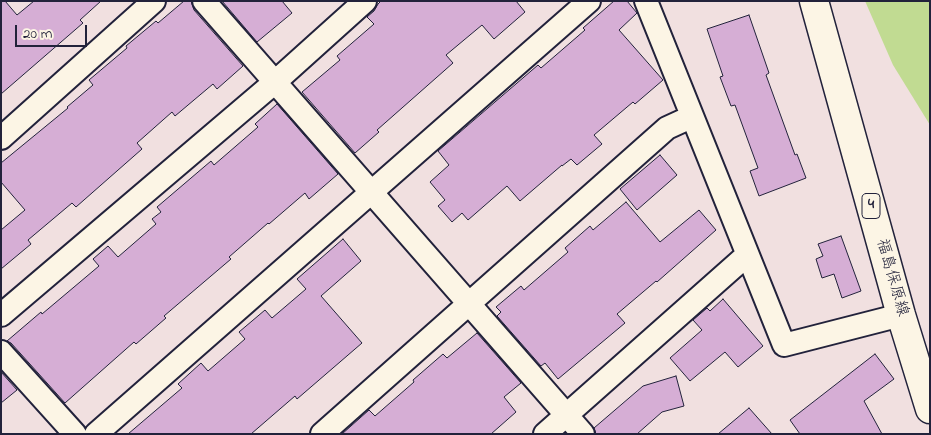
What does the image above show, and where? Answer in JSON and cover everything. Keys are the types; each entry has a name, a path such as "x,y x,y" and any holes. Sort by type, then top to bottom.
{"main road":[{"name":"福島保原線","path":"814,1 901,315 930,410"}],"street":[{"path":"1,138 154,1"},
{"path":"204,1 583,434"},
{"path":"1,315 274,82 365,1"},
{"path":"96,434 589,1"},
{"path":"646,1 784,345 901,315"},
{"path":"322,434 667,128 692,116"},
{"path":"545,434 747,255"},
{"path":"1,352 76,434"}],"green space":[{"path":"865,1 930,1 930,125 893,65"}],"building":[{"path":"1,1 5,1 17,15 34,1 101,1 80,20 83,23 1,94"},
{"path":"184,1 191,1 194,10 243,66 217,89 213,84 175,116 172,112 137,143 142,149 76,207 72,203 28,240 31,244 1,269 1,230 25,210 1,182 1,163 93,85 89,80 127,48 126,46"},
{"path":"222,1 282,1 292,13 257,42"},
{"path":"381,1 516,1 525,12 494,39 482,25 446,55 453,63 377,130 379,132 355,153 302,92 340,60 337,56 374,24 367,17"},
{"path":"614,1 627,1 637,13 619,30 663,80 594,135 602,144 577,165 571,159 520,201 507,186 468,220 462,213 452,222 438,206 445,200 430,182 449,165 438,151 538,65 541,68 585,30 583,28"},
{"path":"749,15 769,73 766,75 795,155 797,154 806,178 759,196 750,171 758,168 735,105 731,106 720,77 723,76 707,29"},
{"path":"277,104 338,174 309,199 305,193 268,223 229,257 231,259 164,316 166,318 136,344 134,342 65,403 11,343 7,341 99,266 93,259 108,246 118,257 156,224 152,219 161,212 157,207 211,161 214,165 258,127 255,124"},
{"path":"660,155 677,175 637,210 620,189"},
{"path":"626,202 660,242 699,210 716,230 617,314 625,323 558,379 545,363 541,366 497,316 501,312 496,307 521,286 524,290 568,252 565,248 590,226 593,230"},
{"path":"841,236 861,291 842,298 834,274 822,278 816,259 823,256 818,244"},
{"path":"343,239 361,261 321,296 362,343 297,399 295,396 251,434 128,434 182,388 178,384 201,363 208,371 245,339 239,332 265,310 272,318 306,289 297,279"},
{"path":"723,299 763,346 738,367 725,352 690,381 670,358 702,330 693,320 707,308 710,311"},
{"path":"477,333 521,383 504,397 516,412 491,434 342,434 369,410 375,416 443,354 447,358"},
{"path":"875,354 894,379 864,401 882,434 800,434 790,420"},
{"path":"1,372 17,390 1,403"},
{"path":"676,376 684,406 662,412 637,434 596,434 594,428 643,386"},
{"path":"749,408 772,434 718,434"}]}
